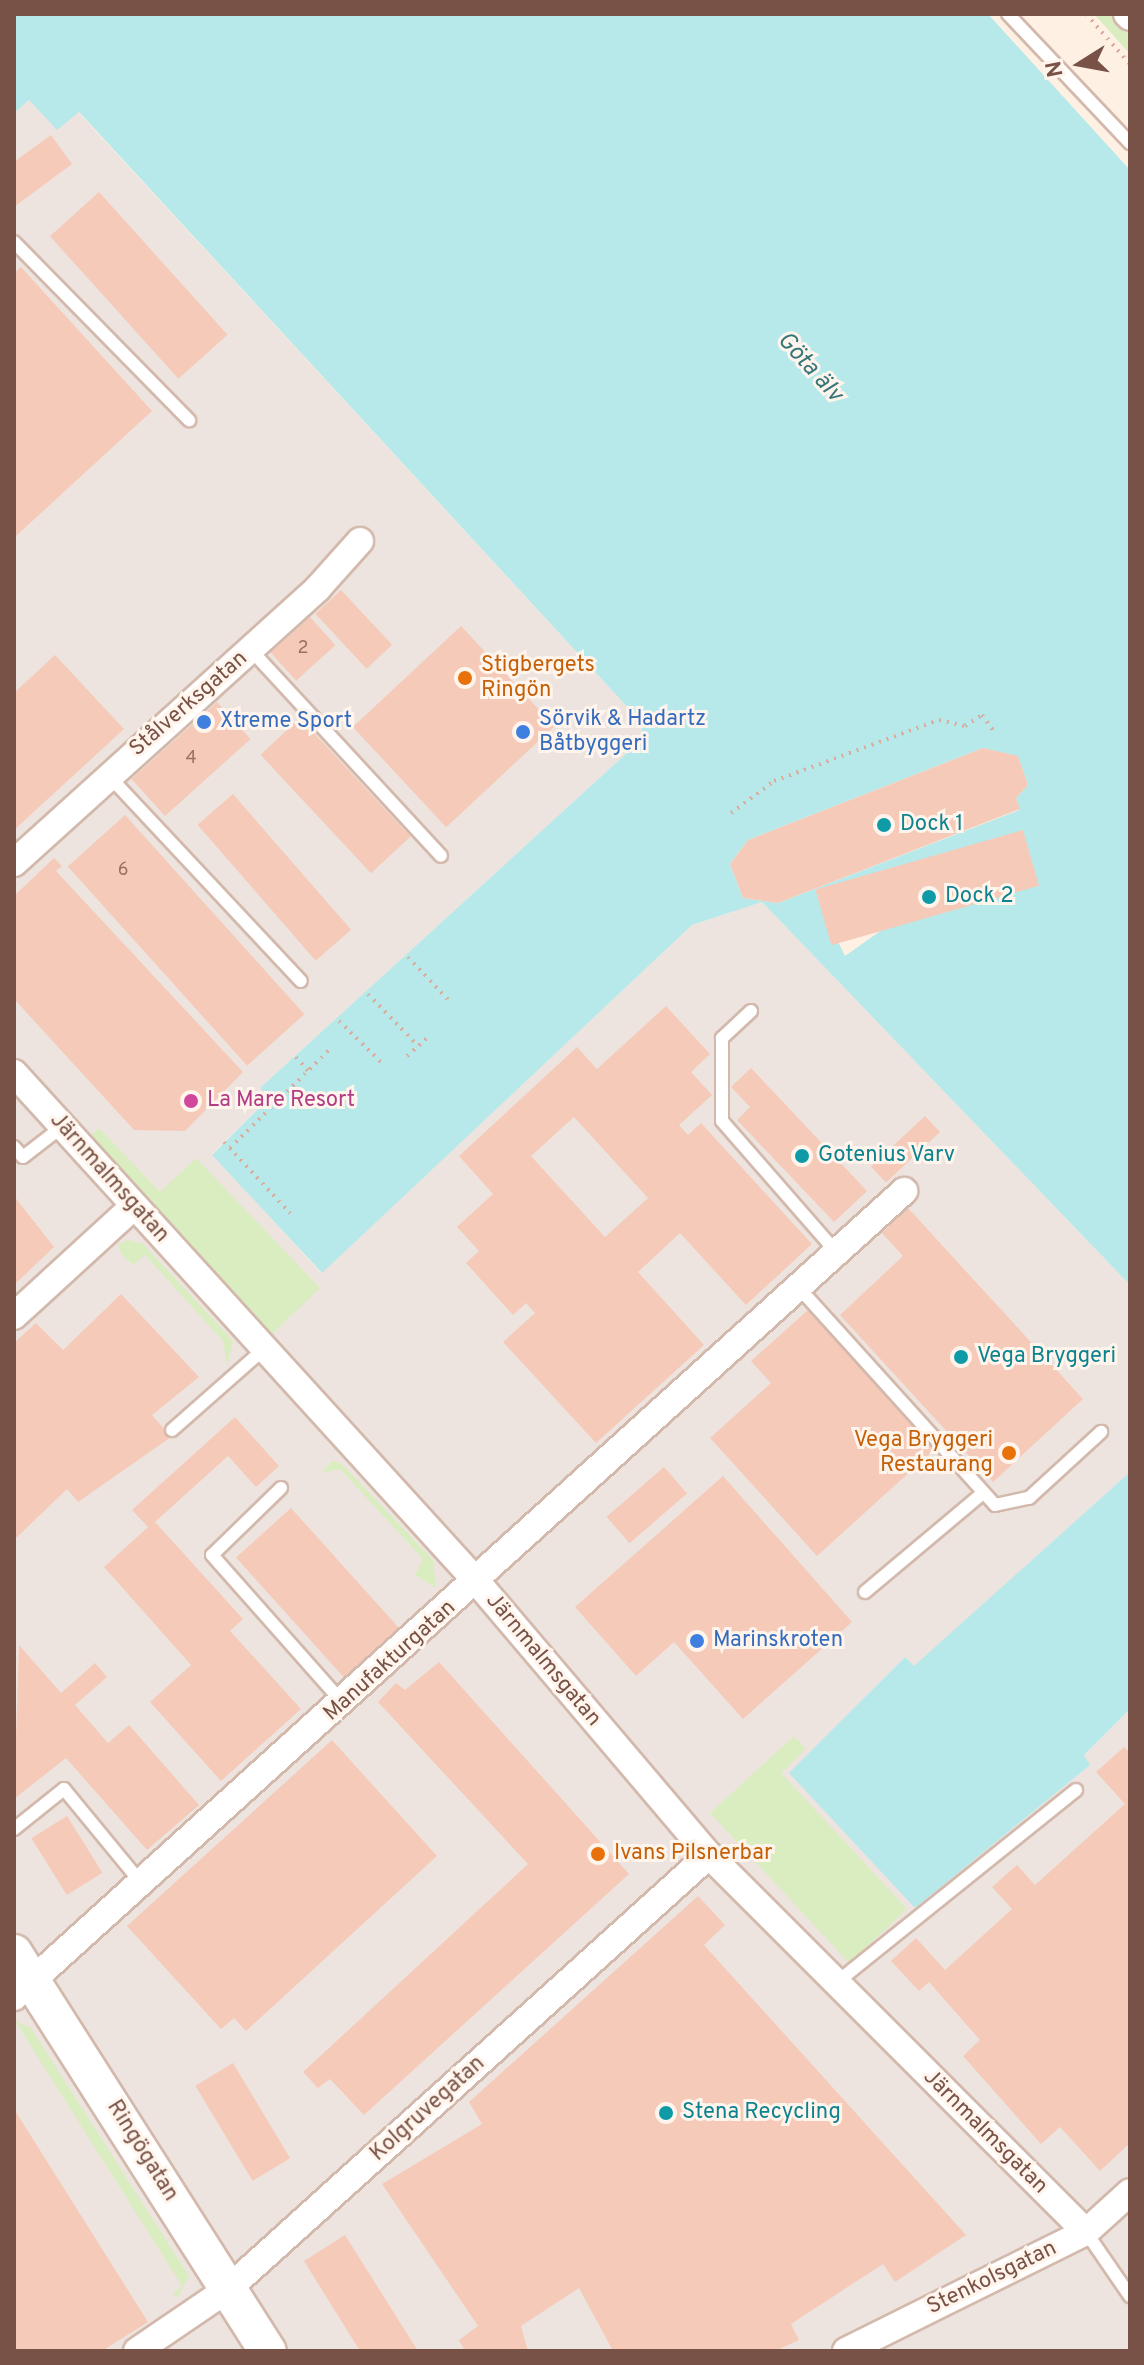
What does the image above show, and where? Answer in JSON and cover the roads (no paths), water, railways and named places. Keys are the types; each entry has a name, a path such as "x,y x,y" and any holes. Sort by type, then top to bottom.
{"street":[{"name":"Stålverksgatan","path":"14,863 108,775 251,650 360,541"},
{"name":"Järnmalmsgatan","path":"14,1073 478,1583 709,1855 1086,2232"},
{"name":"Manufakturgatan","path":"20,1978 142,1884 478,1583 904,1191"},
{"path":"14,1316 134,1206"},
{"name":"Kolgruvegatan","path":"137,2351 228,2289 709,1855"},
{"name":"Ringögatan","path":"20,1978 268,2351"},
{"name":"Stenkolsgatan","path":"846,2351 1086,2232 1130,2192"}],"lane":[{"path":"1008,14 1130,143"},
{"path":"14,242 189,420"},
{"path":"251,650 441,856"},
{"path":"108,775 301,981"},
{"path":"751,1011 722,1038 722,1121 838,1254"},
{"path":"14,1147 23,1157 63,1126"},
{"path":"800,1289 983,1493 1003,1507 1029,1498 1101,1432"},
{"path":"172,1430 264,1349"},
{"path":"281,1488 212,1555 343,1703"},
{"path":"865,1592 983,1493"},
{"path":"14,1829 64,1789 142,1884"},
{"path":"836,1983 1076,1790"},
{"path":"1086,2232 1130,2296"}],"water":[{"name":"Göta älv","path":"14,14 988,14 1130,170 1130,1285 762,902 692,925 322,1273 212,1155 269,1098 260,1088 641,740 642,723 79,112 57,130 29,100 14,113","holes":["983,748 1018,757 1028,785 1016,798 1019,810 778,903 743,898 730,864 748,840","1023,830 845,956 821,907"]},
{"path":"1130,1472 1130,1709 1084,1755 1090,1765 915,1908 789,1773 905,1657 914,1666"}],"place":[{"name":"Stigbergets Ringön","path":"465,678"},
{"name":"Xtreme Sport","path":"204,722"},
{"name":"Sörvik & Hadartz Båtbyggeri","path":"523,732"},
{"name":"Dock 1","path":"884,825"},
{"name":"Dock 2","path":"929,897"},
{"name":"La Mare Resort","path":"191,1101"},
{"name":"Gotenius Varv","path":"802,1156"},
{"name":"Vega Bryggeri","path":"961,1357"},
{"name":"Vega Bryggeri Restaurang","path":"1009,1453"},
{"name":"Marinskroten","path":"697,1641"},
{"name":"Ivans Pilsnerbar","path":"598,1854"},
{"name":"Stena Recycling","path":"666,2113"}]}
